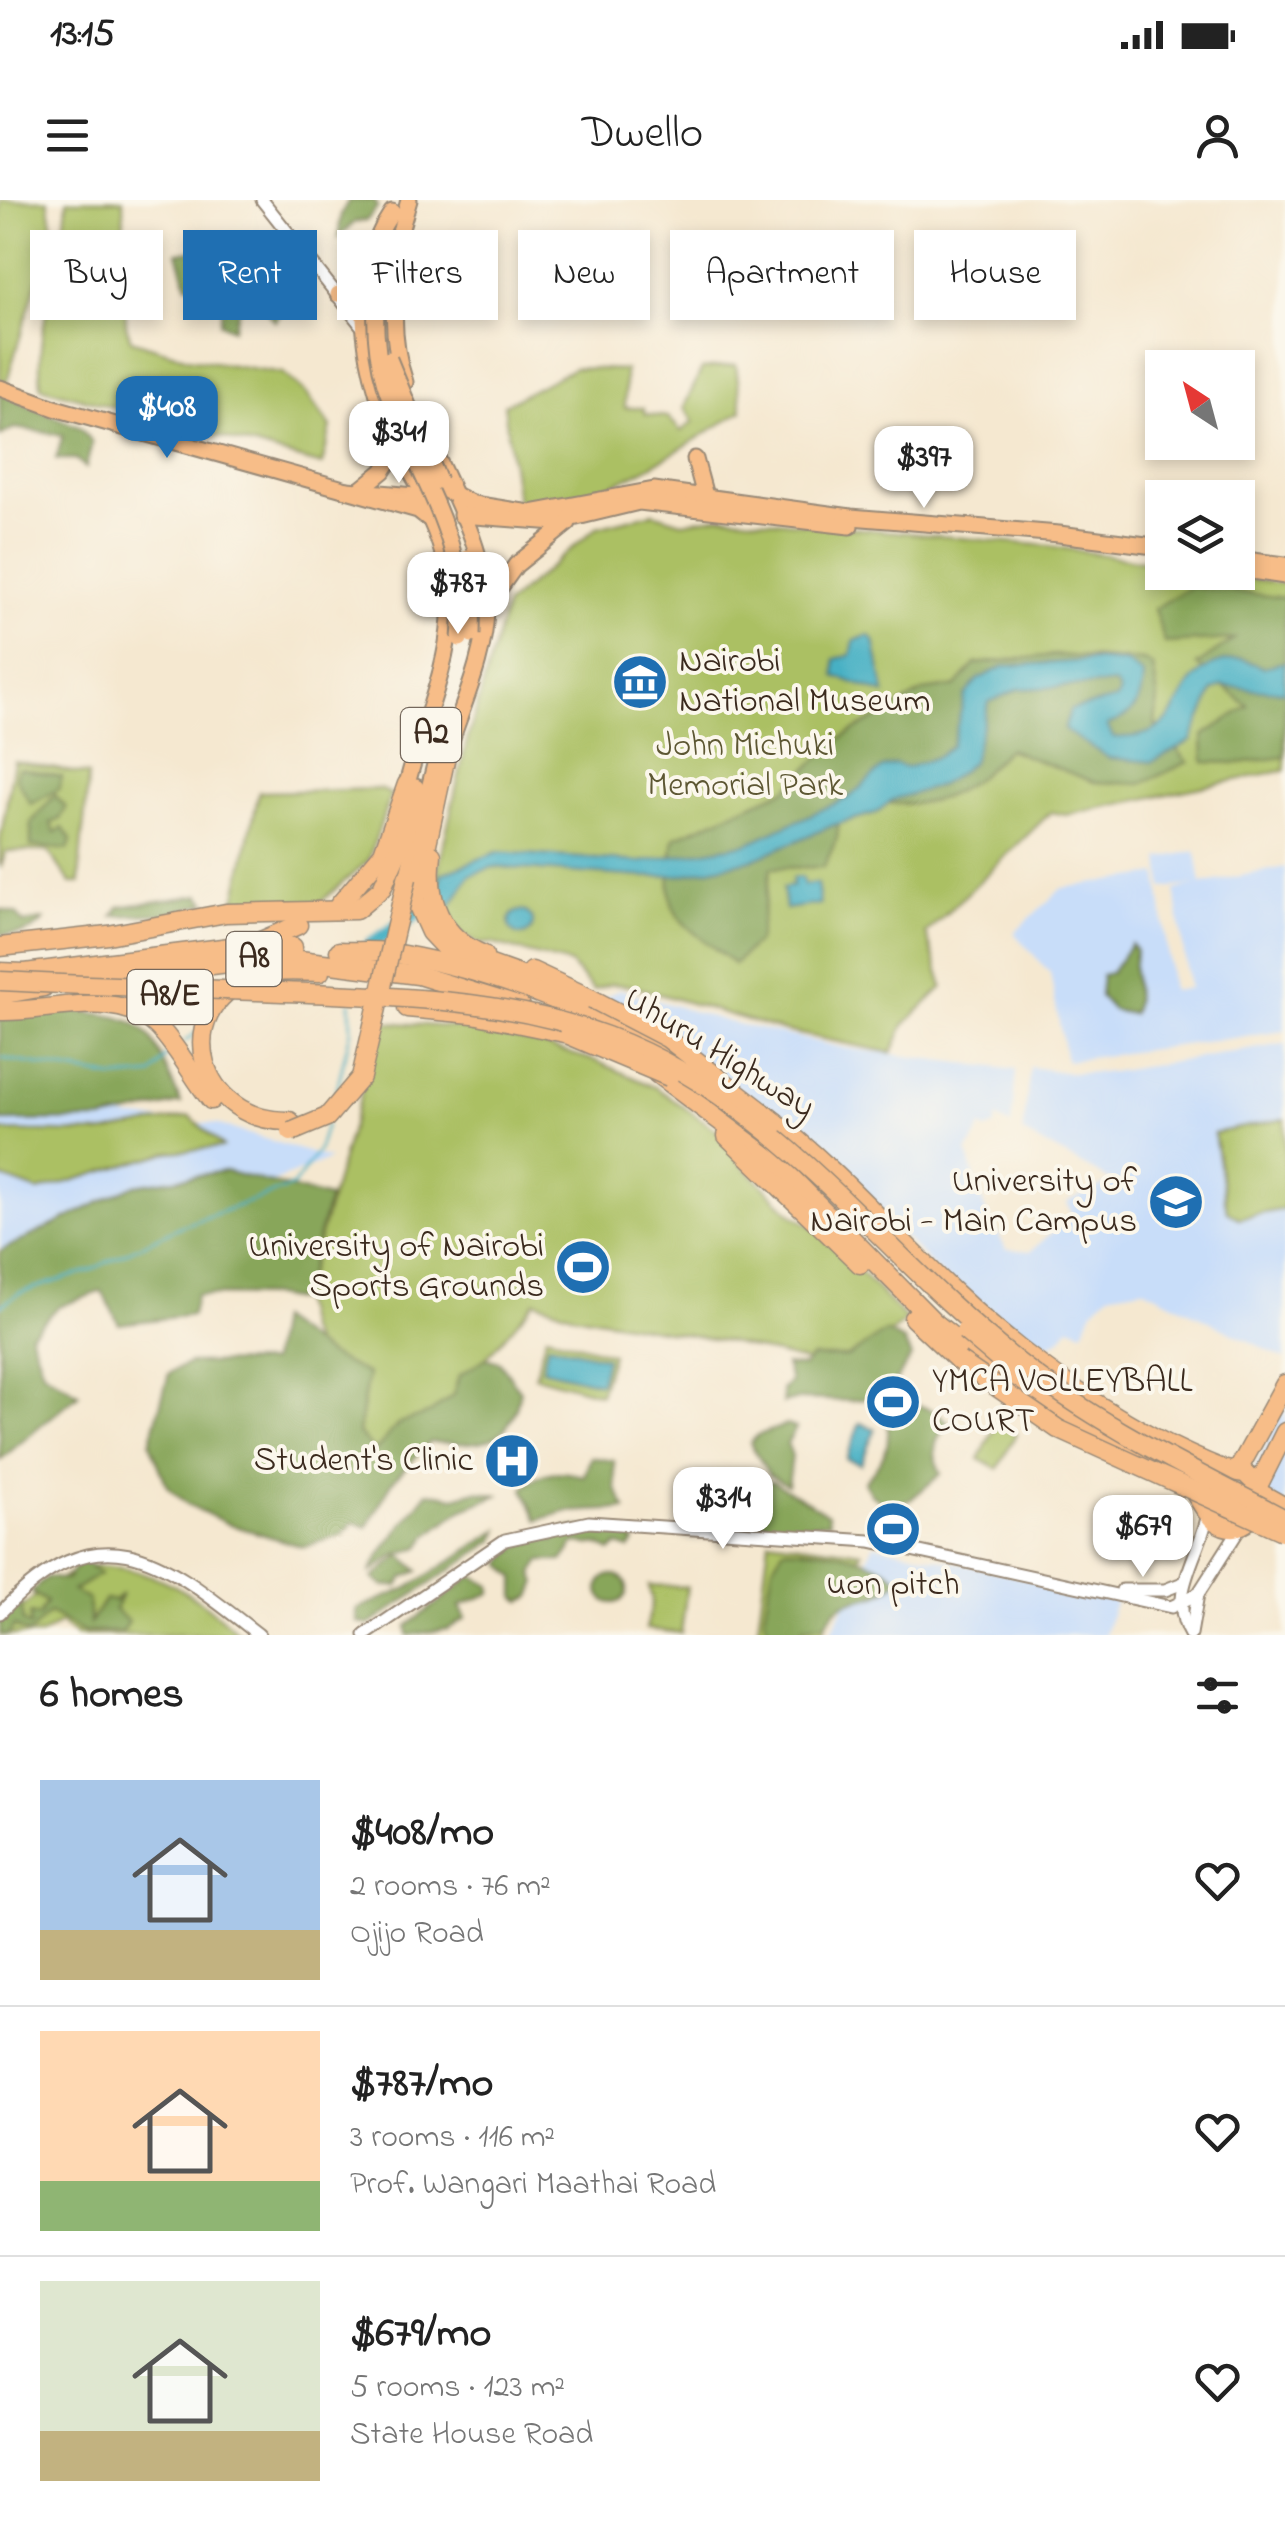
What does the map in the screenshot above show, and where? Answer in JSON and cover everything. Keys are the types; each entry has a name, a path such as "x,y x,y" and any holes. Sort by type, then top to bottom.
{"highway":[{"path":"446,756 422,894 437,942 452,953 558,990 572,1004"},
{"path":"339,905 383,852 407,784"},
{"path":"0,1011 100,1005 140,1015 157,1026 225,1114 260,1130 291,1126 328,1104 356,1063 402,875 406,832"},
{"path":"0,947 108,935 226,913 356,910 382,888 406,832"},
{"path":"432,919 477,952 549,976 668,1038 742,1092 864,1208 895,1246"},
{"path":"254,944 298,925"},
{"name":"Uhuru Highway","path":"254,944 375,951 450,966 572,1004 651,1044 750,1104 808,1146 957,1295 1007,1338 1104,1406 1232,1470"},
{"name":"A8","path":"0,972 25,973 254,944"},
{"name":"A8","path":"0,994 196,964 276,957 418,975 468,991"},
{"path":"291,1126 238,1111 220,1093 205,1066 207,1022 234,986 279,971 313,972 458,994 468,991"},
{"name":"A8/E","path":"0,981 472,1002 566,1022 644,1051 722,1096 795,1152 977,1327 1069,1399 1284,1530"},
{"name":"Uhuru Highway","path":"468,991 506,1001 621,1050 685,1094 780,1166 934,1322 988,1365 1172,1476 1206,1509"},
{"name":"A8/E","path":"0,994 340,1003 473,1014 564,1033 657,1071 731,1114 784,1156 981,1347 1026,1381 1097,1427 1284,1530"},
{"path":"685,1094 959,1361 1030,1411 1098,1450 1284,1530"},
{"path":"1206,1509 1207,1486 1232,1470 1285,1384"},
{"path":"1245,1523 1259,1508 1259,1490 1285,1432"},
{"name":"A8","path":"1232,1470 1285,1507"},
{"name":"A8","path":"1206,1509 1219,1523 1284,1530"}],"main road":[{"name":"A2","path":"401,229 409,200"},
{"path":"381,230 393,206"},
{"path":"401,229 406,243 396,301 398,361 472,541 486,608"},
{"path":"364,320 374,380 398,446 426,497"},
{"name":"A2","path":"385,320 390,364 464,543 473,584 450,713 402,875"},
{"path":"0,388 55,408 354,489 418,510 431,520 452,524 461,515"},
{"path":"354,489 383,471 398,446"},
{"path":"695,459 705,496"},
{"path":"407,784 451,624 446,550 424,506 426,497 438,486 484,507 530,513 654,490 851,517 1145,545"},
{"path":"354,489 426,497"},
{"path":"461,515 536,524 576,518 618,505 650,502 912,533 1038,539 1145,555"},
{"path":"446,756 472,672 486,608 516,565 576,518"},
{"path":"1255,562 1285,566"},
{"path":"1255,572 1285,576"},
{"name":"A2","path":"406,832 466,637"},
{"path":"450,713 456,710 472,672"}],"street":[{"path":"262,200 337,293"},
{"path":"357,320 364,330"},
{"path":"1190,1635 1180,1606 1183,1583 1204,1536 1206,1509"},
{"path":"365,1635 505,1540 552,1526 589,1522 870,1540 1161,1606 1180,1606 1198,1594"},
{"path":"1190,1635 1198,1594 1245,1523"},
{"path":"0,1613 30,1584 72,1556 118,1554 169,1568 258,1635"},
{"path":"1103,1590 1165,1590 1183,1583"},
{"path":"1161,1606 1183,1623"}],"shaded area":[{"path":"1196,851 1201,884 1285,867 1285,1031 1066,1061 1050,973 1014,933 1062,888 1158,874 1172,991 1189,988 1175,890 1196,885 1163,888 1160,858"},
{"path":"619,989 729,1022 844,1048 1016,1070 1011,1126 996,1118 995,1126 986,1130 981,1127 967,1153 986,1212 1006,1249 1031,1251 1072,1215 1067,1202 1112,1181 1023,1133 1030,1067 1070,1073 1112,1072 1285,1044 1285,1359 1143,1288 1108,1294 1093,1310 1083,1331 1070,1326 1060,1339 1038,1350 1023,1345 964,1298 794,1124 602,999"},
{"path":"0,1108 216,1124 330,1159 0,1291"},
{"path":"1285,1406 1285,1521 1244,1491"},
{"path":"874,1544 1116,1599 1105,1635 830,1635"}],"green space":[{"path":"0,200 48,200 53,228 30,230 30,304 6,384 0,378"},
{"path":"67,200 123,200 124,230 64,230"},
{"path":"349,200 374,200 378,206 367,220 355,222 346,230 339,230 341,214"},
{"path":"44,320 126,320 131,340 188,358 283,373 306,393 331,427 322,465 41,387"},
{"path":"220,320 236,320 233,329"},
{"path":"736,365 742,411 662,460 610,486 582,496 518,508 504,405 574,368 625,370 625,408 643,408 645,414 668,417 681,431 693,422 684,407 702,369"},
{"path":"0,393 79,427 92,442 86,468 76,459 56,459 63,435 14,428 0,436"},
{"name":"John Michuki Memorial Park","path":"653,513 682,522 722,516 1050,546 1145,561 1145,590 1255,590 1255,579 1285,584 1285,770 1066,815 1051,812 926,933 943,987 904,1025 892,1053 785,1031 632,986 611,984 593,990 570,964 491,943 479,944 456,930 439,901 437,873 466,745 506,605 597,527"},
{"path":"1185,590 1285,598 1285,757 1239,763 1204,762 1203,736 1248,706 1197,665 1234,639 1165,643 1154,609"},
{"path":"1055,655 1144,661 1153,666 1158,698 1155,724 1188,762 1141,784 1094,782 1008,749 969,784 933,801 893,803 842,796 837,838 824,867 771,868 758,941 734,964 677,914 670,886 674,838 787,789 834,742 924,691 956,686 975,664"},
{"path":"14,761 88,775 80,883 71,883 48,851 6,851 0,869 0,841"},
{"path":"19,768 62,777 59,789 31,804 16,778"},
{"path":"380,789 391,794 368,861 317,905 234,905 259,792"},
{"path":"55,795 66,808 60,819 51,823 55,832 63,828 71,840 68,850 31,846 31,823"},
{"path":"200,895 207,903 167,914 113,916 119,907"},
{"path":"0,909 17,914 23,923 44,920 24,933 0,934"},
{"path":"1131,944 1136,951 1132,1014 1113,1010 1100,996 1102,975 1111,973"},
{"path":"71,1011 119,1018 146,1032 181,1103 102,1120 0,1121 0,1019"},
{"name":"University of Nairobi Sports Grounds","path":"382,1022 467,1028 535,1043 596,1061 657,1088 726,1137 740,1163 793,1215 823,1233 907,1320 863,1356 808,1362 730,1342 574,1315 535,1301 437,1416 383,1460 358,1433 329,1355 315,1346 307,1330 301,1301"},
{"path":"190,1116 223,1147 169,1152 38,1191 0,1177 0,1131 101,1133"},
{"path":"1285,1119 1285,1209 1239,1218 1227,1211 1214,1133"},
{"path":"225,1171 329,1198 301,1301 274,1296 196,1295 192,1315 119,1324 102,1291 58,1307 30,1334 43,1371 79,1394 0,1460 0,1251 135,1185"},
{"path":"278,1319 329,1355 368,1374 358,1433 375,1451 399,1423 431,1413 453,1395 459,1376 486,1358 500,1362 520,1391 515,1410 509,1424 490,1439 430,1442 393,1481 367,1527 354,1522 343,1534 304,1547 228,1524 187,1504 167,1486 150,1443 169,1373 189,1363 271,1362"},
{"path":"886,1332 904,1341 911,1357 887,1390 862,1399 783,1403 782,1390 790,1382 786,1365 803,1366 812,1357 847,1357"},
{"path":"546,1335 612,1354 600,1394 535,1376"},
{"path":"899,1397 938,1413 949,1423 935,1447 941,1474 910,1500 886,1505 871,1494 864,1482 886,1450 889,1415"},
{"path":"997,1424 1016,1434 998,1469 979,1459"},
{"path":"786,1425 796,1428 787,1443 792,1456 788,1485 769,1475 750,1443 758,1435"},
{"path":"591,1457 614,1461 616,1489 626,1509 565,1512 538,1520 523,1489 536,1478 551,1473 584,1476"},
{"path":"772,1481 828,1514 829,1522 763,1523 731,1515 703,1501 719,1488"},
{"path":"476,1491 498,1495 461,1510 428,1535 420,1547 396,1555 371,1572 428,1492 455,1497"},
{"path":"565,1528 605,1528 635,1541 629,1549 618,1545 611,1551 599,1545 575,1543 562,1561 541,1561 533,1573 537,1582 531,1597 522,1601 515,1596 515,1577 502,1564 506,1557 532,1541 555,1540"},
{"path":"499,1530 495,1540 369,1625 357,1622 357,1609 410,1587"},
{"path":"769,1540 862,1552 821,1635 757,1635"},
{"path":"784,1548 814,1549 861,1559 900,1580 879,1594 842,1605 826,1624 802,1628 803,1635 769,1635 764,1616 773,1565"},
{"path":"401,1555 419,1571 404,1577 398,1586 384,1586 373,1578"},
{"path":"85,1561 100,1574 73,1591 88,1599 90,1623 105,1599 115,1601 122,1594 115,1610 128,1621 122,1632 83,1632 49,1613 29,1634 14,1626 8,1635 0,1635 0,1620 20,1598 23,1622 30,1626 30,1614 39,1616 46,1602 31,1592 47,1577 67,1580 78,1562"},
{"path":"89,1566 133,1570 172,1584 207,1606 240,1635 76,1635 60,1623 41,1635 1,1635 39,1593"},
{"path":"613,1575 623,1579 627,1589 623,1599 613,1603 603,1599 599,1589 603,1579"},
{"path":"472,1576 491,1586 491,1593 460,1606 466,1618 448,1629 408,1635 407,1626"},
{"path":"649,1585 687,1587 681,1633 646,1629 652,1602"}],"water":[{"path":"869,635 874,640 885,694 835,676 835,659 851,655 854,641"},
{"path":"1241,659 1263,667 1285,662 1285,692 1222,686 1213,691 1191,741 1152,762 1109,758 1064,730 1070,710 1117,699 1120,691 1115,684 1019,689 989,702 972,762 959,773 938,786 892,800 876,813 834,825 751,860 683,875 644,877 493,867 470,875 448,910 439,901 441,874 497,852 641,862 746,844 850,797 882,768 895,764 907,768 939,756 952,745 965,695 978,679 1005,666 1096,660 1127,663 1143,675 1141,694 1130,713 1107,725 1113,737 1140,735 1159,727 1199,674 1216,664"},
{"path":"802,877 804,885 817,883 820,904 786,909 783,888 793,886 792,878"},
{"path":"521,911 533,923 521,935 509,923"},
{"path":"548,1344 606,1358 600,1383 542,1369"},
{"path":"860,1423 875,1429 861,1464 846,1459"}],"waterway":[{"path":"371,944 415,915 422,903"},
{"path":"336,1093 351,1030 350,1003"},
{"path":"185,1041 196,1033"},
{"path":"0,1058 115,1078 152,1075 167,1055"},
{"path":"0,1306 19,1293 91,1270 179,1227 293,1186 318,1151 326,1125"}],"place":[{"name":"Nairobi National Museum","path":"640,682"},
{"name":"University of Nairobi - Main Campus","path":"1176,1202"},
{"name":"University of Nairobi Sports Grounds","path":"583,1267"},
{"name":"YMCA VOLLEYBALL COURT","path":"893,1402"},
{"name":"Student's Clinic","path":"512,1461"},
{"name":"uon pitch","path":"893,1529"}]}
